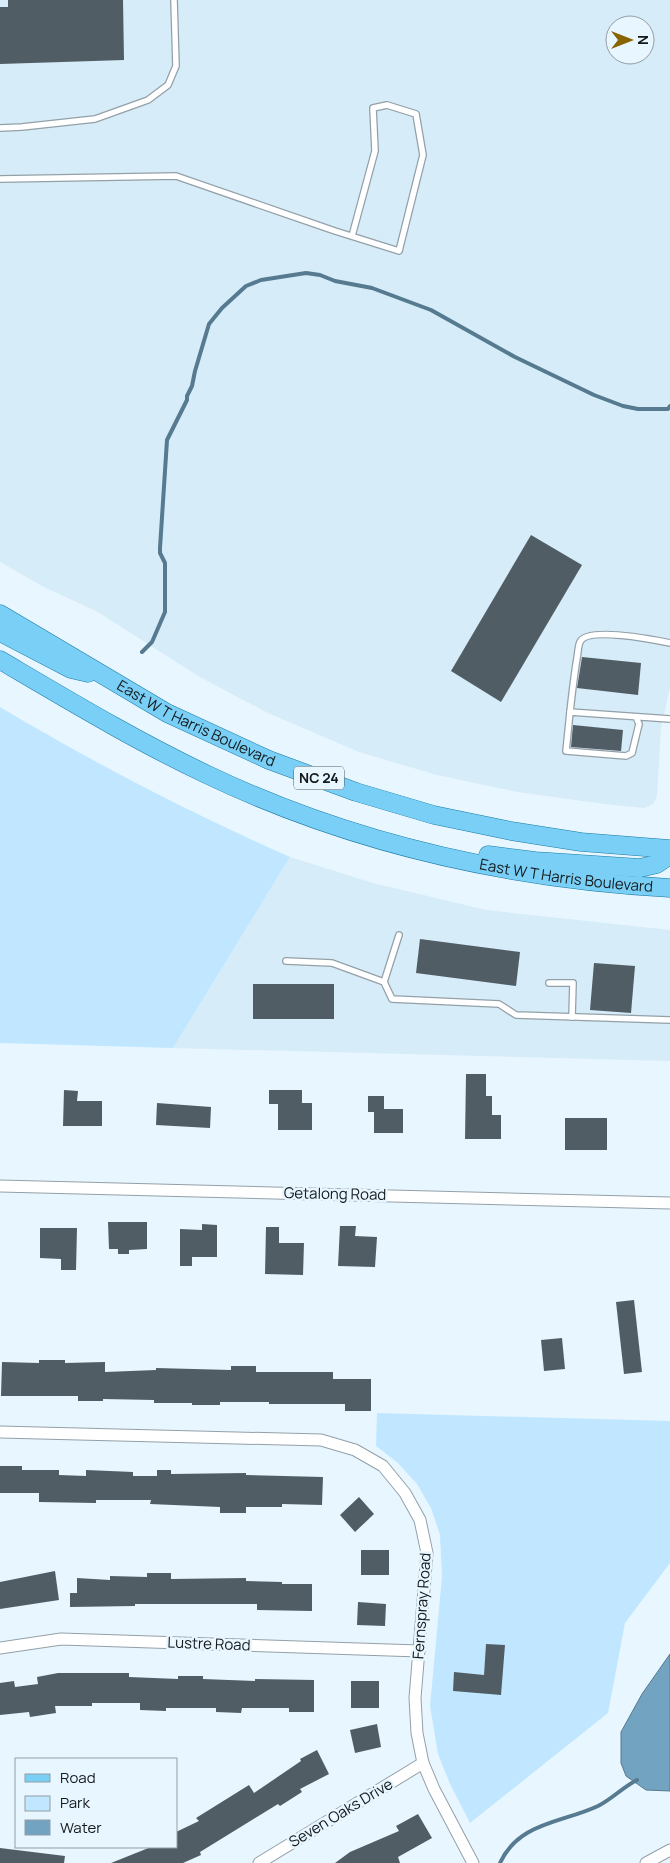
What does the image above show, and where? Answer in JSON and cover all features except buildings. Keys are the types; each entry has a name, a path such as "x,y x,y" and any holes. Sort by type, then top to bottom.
{"main road":[{"name":"East W T Harris Boulevard","path":"0,614 168,713 233,744 312,776 393,803 476,824 581,842 670,849"},
{"path":"0,632 71,669 108,678"},
{"name":"East W T Harris Boulevard","path":"0,660 68,700 210,776 297,812 393,844 464,862 521,873 624,885 670,888"},
{"path":"393,844 535,861 640,868 657,864 670,855"}],"street":[{"name":"Getalong Road","path":"0,1186 670,1203"},
{"name":"Fernspray Road","path":"0,1432 322,1440 355,1450 383,1466 405,1493 420,1520 427,1553 415,1698 417,1733 422,1763 473,1863"},
{"name":"Lustre Road","path":"0,1648 62,1639 419,1651"},
{"name":"Seven Oaks Drive","path":"260,1863 422,1763"},
{"path":"646,1863 670,1850"}],"lane":[{"path":"0,128 95,119 148,100 168,86 176,66 174,0"},
{"path":"0,179 176,176 352,236 399,250 423,155 416,114 387,105 373,108 375,150 352,236"},
{"path":"636,717 639,724 632,753 626,756 566,751 580,641 586,636 598,634 670,643"},
{"path":"570,712 670,719"},
{"path":"399,935 384,982 392,999 499,1004 516,1015 670,1020"},
{"path":"286,961 332,963 384,982"},
{"path":"549,982 573,983 572,1017"}],"shaded area":[{"path":"0,0 670,0 670,688 661,727 657,796 653,804 644,808 517,792 437,775 359,752 268,713 198,676 98,612 42,586 0,562"},
{"path":"290,857 373,883 486,910 670,930 670,1061 173,1048"}],"green space":[{"path":"0,707 71,748 143,786 216,823 290,857 173,1048 0,1043"},
{"path":"377,1413 670,1421 670,1563 625,1623 608,1713 470,1823 450,1784 438,1754 430,1706 442,1577 440,1535 431,1508 417,1484 398,1463 376,1446"}],"water":[{"path":"670,1654 670,1791 646,1790 626,1776 621,1763 621,1732 642,1694"}],"waterway":[{"path":"142,652 152,642 165,612 165,563 160,553 160,548 167,440 187,400 209,324 222,308 246,286 261,280 306,273 372,288 431,310 515,357 594,395 623,406 638,409 668,409 670,406"},
{"path":"500,1863 508,1849 530,1831 598,1806 637,1780"}]}
